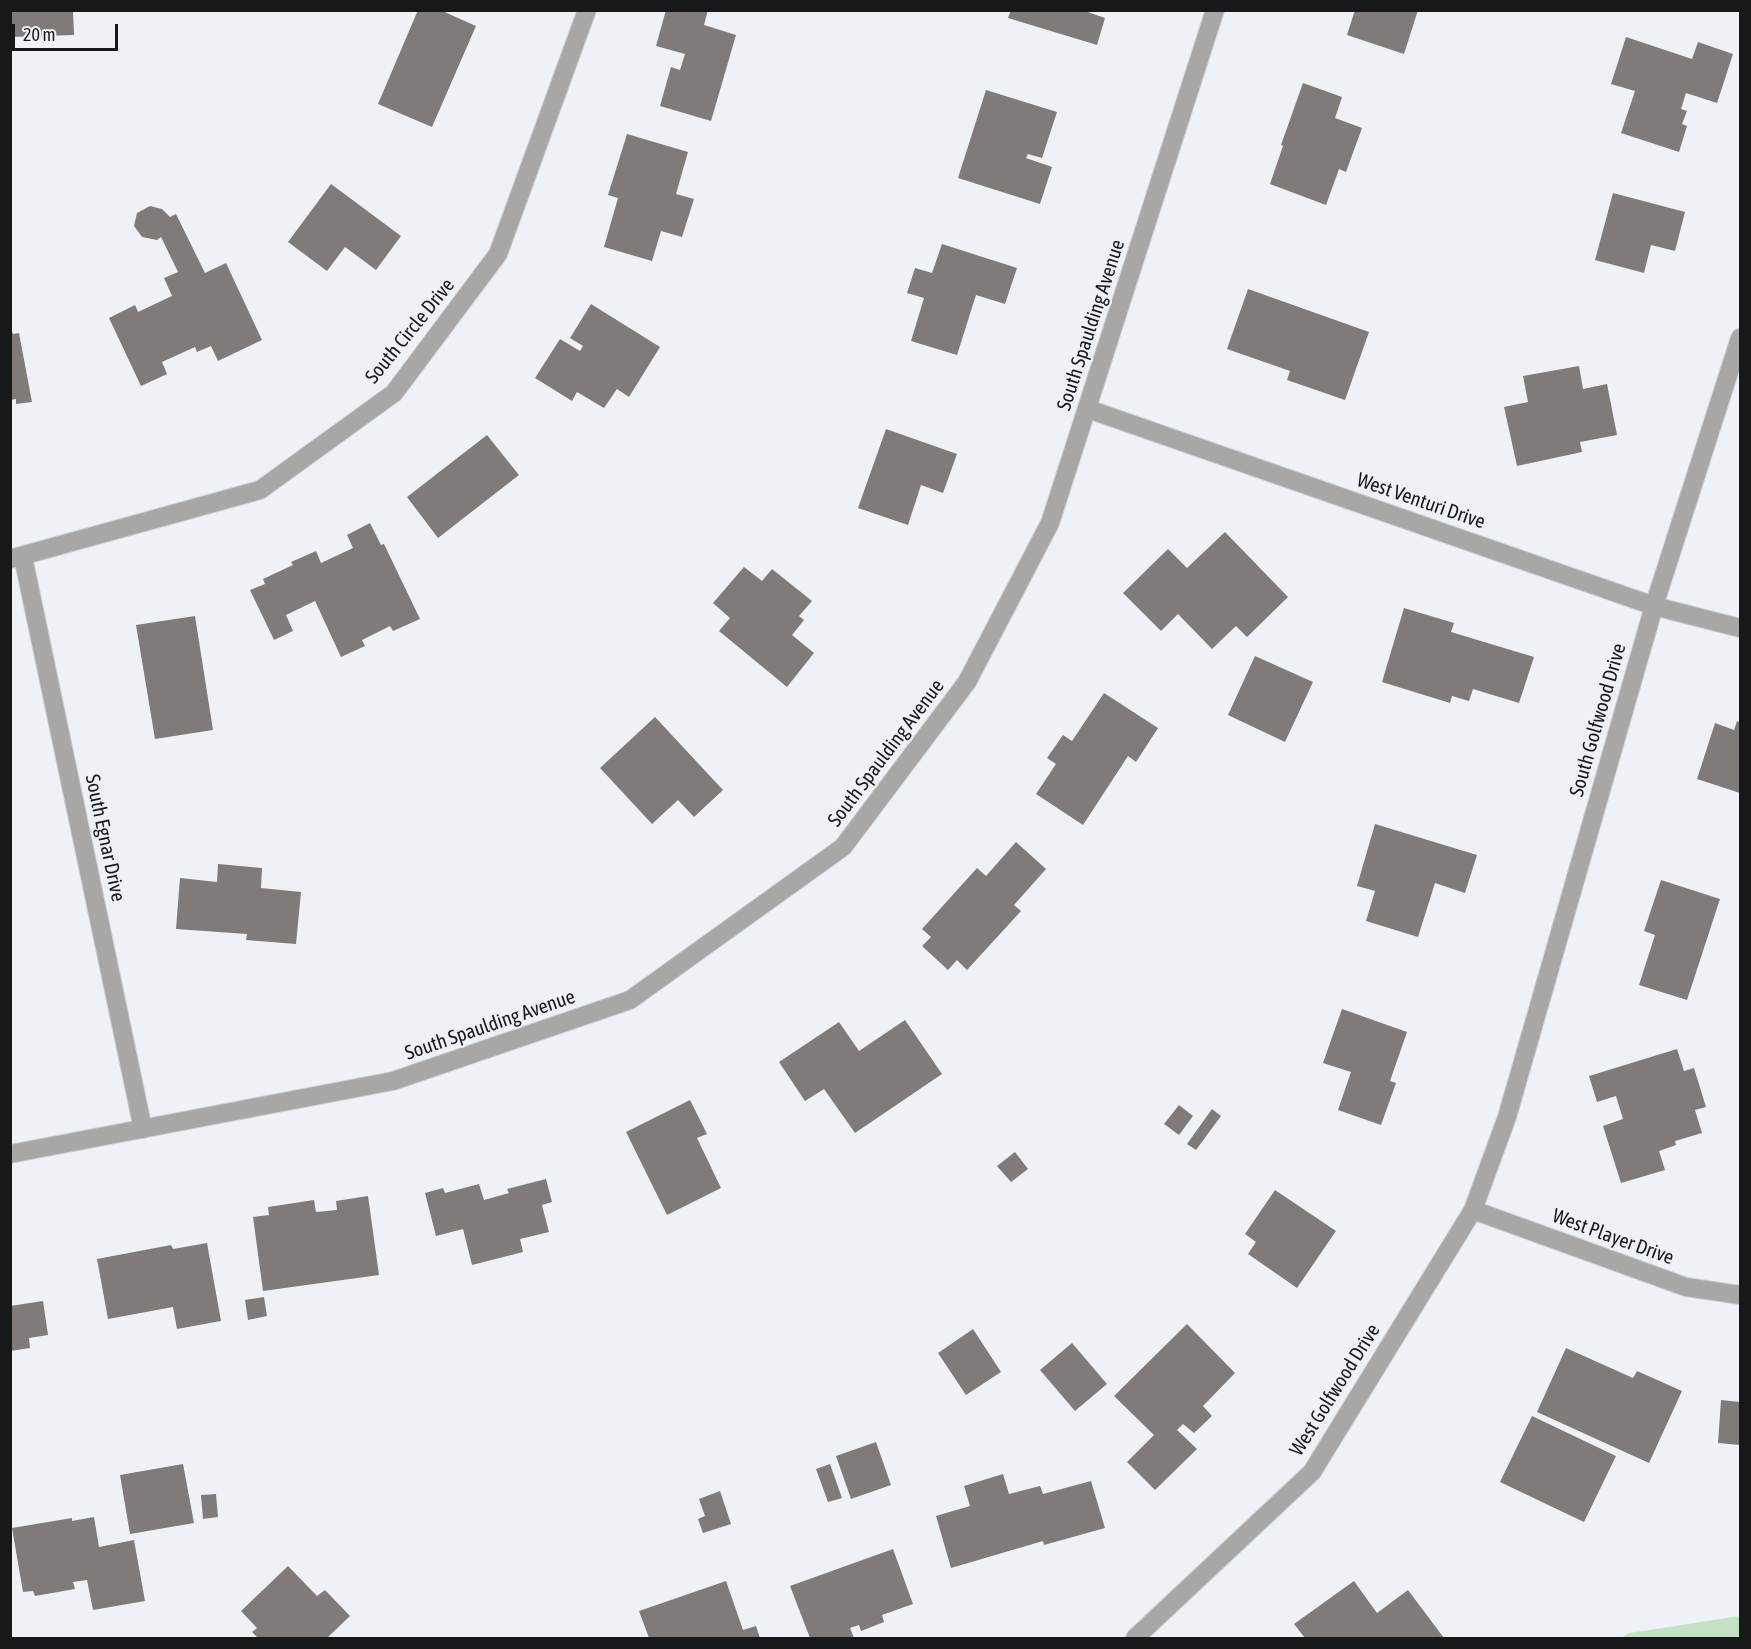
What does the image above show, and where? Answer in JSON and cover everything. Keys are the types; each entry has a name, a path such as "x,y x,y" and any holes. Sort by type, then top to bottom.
{"street":[{"name":"South Circle Drive","path":"16,558 260,490 394,393 498,255 586,10"},
{"name":"South Spaulding Avenue","path":"10,1154 393,1081 630,1000 843,847 967,682 1050,523 1215,10"},
{"name":"South Golfwood Drive","path":"1507,1118 1654,606 1740,338"},
{"name":"West Venturi Drive","path":"1088,409 1654,606 1740,628"},
{"name":"South Egnar Drive","path":"16,558 143,1129"},
{"name":"West Golfwood Drive","path":"1135,1638 1312,1472 1473,1210 1507,1118"},
{"name":"West Player Drive","path":"1473,1210 1686,1287 1740,1295"}],"green space":[{"path":"1740,1616 1740,1638 1621,1638 1629,1633"}],"building":[{"path":"10,10 73,10 74,35 10,37"},
{"path":"418,10 440,10 476,26 432,127 378,104"},
{"path":"666,10 708,10 704,25 736,35 711,121 660,106 671,67 680,70 685,54 656,46"},
{"path":"1011,10 1082,10 1105,18 1097,45 1008,18"},
{"path":"1355,10 1418,10 1404,54 1347,35"},
{"path":"1626,37 1692,59 1698,42 1733,54 1717,103 1686,93 1681,109 1687,111 1682,124 1687,126 1679,152 1621,133 1635,91 1611,84"},
{"path":"1303,83 1342,97 1335,118 1362,128 1346,172 1339,169 1326,205 1270,184"},
{"path":"986,90 1057,112 1042,158 1028,154 1026,158 1052,167 1040,204 958,178"},
{"path":"627,134 688,152 676,194 694,199 682,237 661,231 652,261 604,247 618,198 608,195"},
{"path":"331,184 401,236 376,270 345,247 327,271 288,242"},
{"path":"1613,193 1685,212 1675,251 1651,245 1644,273 1595,260"},
{"path":"150,206 162,209 170,217 176,214 205,273 226,263 262,340 218,361 211,346 197,352 195,347 162,362 167,374 141,386 109,318 135,305 138,312 172,296 164,278 178,272 161,237 157,240 142,237 134,226 137,213"},
{"path":"942,244 1017,268 1005,304 976,295 957,355 911,341 924,298 907,293 915,268 932,273"},
{"path":"1248,289 1369,332 1345,400 1287,380 1290,371 1227,349"},
{"path":"591,304 660,347 629,397 617,389 604,408 577,392 572,401 535,378 560,339 580,351 583,346 570,338"},
{"path":"10,328 13,334 19,333 32,402 16,404 16,399 10,400"},
{"path":"1579,366 1583,389 1607,384 1617,435 1580,442 1582,452 1517,466 1504,407 1528,402 1523,376"},
{"path":"886,429 957,454 943,493 921,485 908,525 858,508"},
{"path":"487,435 519,475 438,538 407,497"},
{"path":"370,523 381,545 384,544 420,619 393,631 390,626 362,640 365,646 341,657 315,601 286,615 293,631 274,640 250,590 265,584 263,579 293,565 291,562 316,551 321,563 353,548 347,535"},
{"path":"1225,532 1288,597 1247,637 1236,626 1212,649 1178,614 1161,631 1123,593 1168,549 1187,568"},
{"path":"744,567 762,581 772,569 812,601 799,616 804,620 792,635 814,653 787,687 719,631 730,618 713,603"},
{"path":"1404,608 1454,623 1451,632 1534,657 1519,703 1473,689 1469,701 1452,696 1450,703 1382,682"},
{"path":"195,616 213,730 155,739 136,625"},
{"path":"1255,656 1313,682 1285,742 1228,715"},
{"path":"1104,693 1158,728 1136,762 1128,756 1083,825 1036,794 1056,764 1047,758 1063,735 1072,741"},
{"path":"655,717 723,790 694,817 678,800 652,824 600,768"},
{"path":"1737,721 1740,723 1740,793 1697,779 1715,723 1734,730"},
{"path":"1375,824 1477,855 1465,893 1435,883 1418,937 1366,921 1375,891 1357,886"},
{"path":"1016,842 1046,869 1014,905 1021,911 967,970 957,960 948,970 922,946 931,937 922,929 977,868 986,876"},
{"path":"218,864 262,868 261,888 301,892 296,944 246,940 247,934 176,929 180,878 217,882"},
{"path":"1661,880 1720,899 1687,1000 1639,985 1655,935 1644,931"},
{"path":"1342,1009 1407,1032 1390,1081 1396,1083 1381,1125 1338,1110 1351,1072 1323,1063"},
{"path":"905,1020 942,1074 855,1133 824,1089 805,1101 779,1062 839,1022 859,1051"},
{"path":"1677,1049 1684,1071 1694,1068 1706,1107 1695,1110 1702,1133 1675,1141 1676,1145 1659,1151 1665,1170 1621,1183 1603,1126 1623,1119 1616,1096 1597,1102 1589,1076"},
{"path":"690,1100 707,1134 697,1138 721,1188 667,1215 626,1132"},
{"path":"1179,1105 1193,1116 1179,1135 1164,1124"},
{"path":"1212,1109 1221,1116 1196,1150 1187,1144"},
{"path":"1015,1152 1028,1169 1011,1182 997,1166"},
{"path":"546,1179 552,1202 542,1205 549,1232 520,1239 523,1252 472,1265 463,1229 436,1236 425,1193 443,1188 445,1193 479,1184 484,1200 509,1193 507,1189"},
{"path":"1275,1190 1336,1231 1297,1288 1248,1254 1256,1242 1245,1234"},
{"path":"368,1196 379,1275 263,1291 253,1217 269,1215 268,1207 314,1200 316,1212 337,1210 336,1201"},
{"path":"207,1243 221,1321 177,1329 173,1307 108,1319 97,1259 171,1245 173,1249"},
{"path":"264,1297 267,1316 248,1320 245,1300"},
{"path":"43,1301 48,1335 29,1338 30,1348 10,1351 10,1306"},
{"path":"1187,1324 1235,1373 1203,1406 1212,1416 1194,1433 1183,1424 1177,1430 1197,1449 1155,1490 1127,1462 1154,1435 1114,1396"},
{"path":"973,1329 1001,1372 966,1395 938,1353"},
{"path":"1072,1343 1107,1384 1075,1411 1040,1370"},
{"path":"1566,1348 1633,1378 1637,1371 1682,1391 1649,1463 1537,1412"},
{"path":"1721,1400 1740,1402 1740,1445 1718,1443"},
{"path":"1532,1416 1616,1456 1584,1522 1500,1482"},
{"path":"876,1442 891,1485 851,1499 836,1456"},
{"path":"183,1464 194,1523 130,1534 120,1475"},
{"path":"830,1464 842,1498 828,1502 816,1469"},
{"path":"1003,1474 1009,1494 1040,1486 1043,1494 1091,1481 1105,1528 1044,1545 1043,1541 951,1568 936,1516 970,1506 964,1486"},
{"path":"720,1491 731,1524 703,1533 698,1519 705,1516 699,1499"},
{"path":"216,1494 218,1517 203,1519 201,1495"},
{"path":"94,1517 99,1547 134,1540 145,1601 93,1610 87,1580 73,1582 75,1589 35,1596 33,1591 23,1592 12,1528 72,1518 72,1521"},
{"path":"893,1549 913,1604 882,1615 884,1622 861,1631 859,1625 850,1628 854,1638 810,1638 790,1586"},
{"path":"288,1566 317,1596 325,1590 350,1616 327,1638 258,1638 252,1632 257,1628 241,1611"},
{"path":"726,1581 743,1630 756,1626 760,1638 649,1638 639,1611"},
{"path":"1354,1581 1377,1613 1408,1590 1444,1638 1305,1638 1294,1624"}]}
